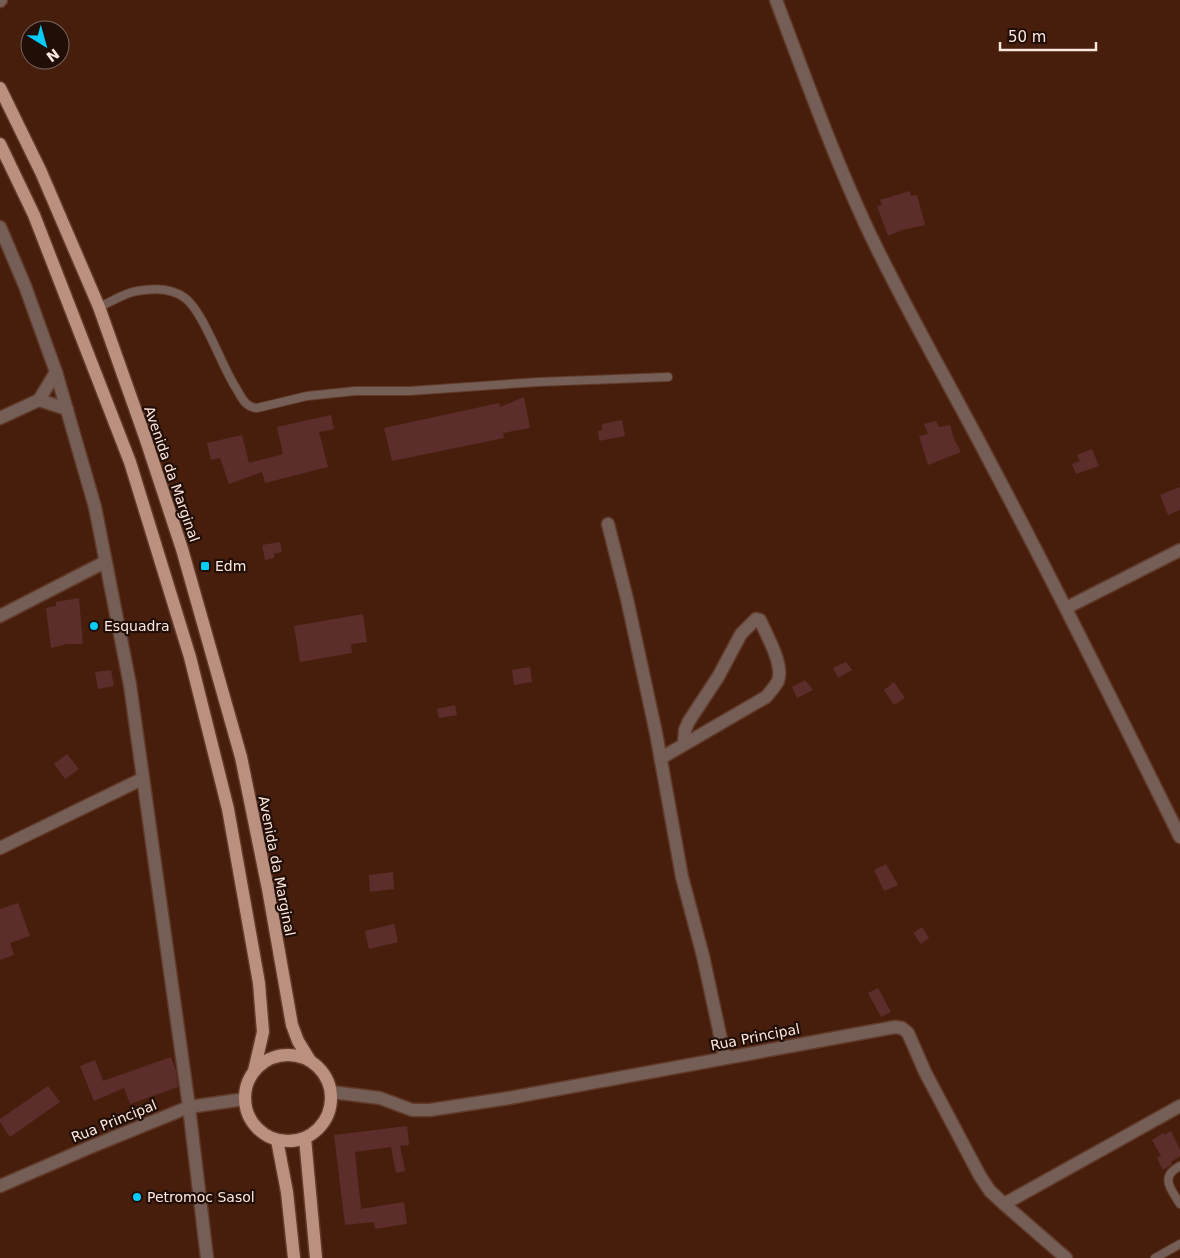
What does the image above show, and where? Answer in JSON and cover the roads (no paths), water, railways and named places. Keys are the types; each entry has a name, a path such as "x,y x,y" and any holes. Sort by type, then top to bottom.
{"main road":[{"name":"Avenida da Marginal","path":"0,88 41,172 98,307 145,437 182,549 241,757 268,889 292,1025 298,1041 309,1060"},
{"path":"0,144 34,215 127,453 190,656 228,809 259,983 263,1032 254,1071 247,1084 244,1099 247,1113 254,1125 264,1134 277,1140 291,1141 305,1138 315,1132 328,1114 331,1104 331,1092 327,1079 320,1068 309,1060 294,1055 280,1055 266,1061 254,1071"},
{"path":"305,1138 316,1258"},
{"path":"277,1140 287,1192 294,1258"}],"street":[{"path":"776,0 836,158 868,230 902,299 1066,608 1180,836"},
{"path":"0,227 25,286 56,372 95,507 130,685 189,1107 207,1258"},
{"path":"0,418 39,400 56,372"},
{"path":"39,400 67,409"},
{"path":"608,524 627,599 661,758 682,876 703,956 725,1058"},
{"path":"1066,608 1180,550"},
{"path":"0,616 105,562"},
{"path":"661,758 766,697 773,689 778,680 779,668 760,620 756,618 741,634 718,677 689,721 685,730 684,744"},
{"path":"0,848 142,780"},
{"name":"Rua Principal","path":"331,1092 380,1098 412,1110 430,1110 509,1098 894,1027 902,1028 908,1034 980,1176 990,1191 1066,1258"},
{"name":"Rua Principal","path":"0,1186 189,1107 244,1099"},
{"path":"1004,1204 1180,1106"}],"lane":[{"path":"98,307 136,291 159,288 185,298 195,309 230,380 250,408 307,396 355,391 409,391 538,382 668,377"},
{"path":"1180,1166 1169,1174 1168,1183 1180,1204"},
{"path":"1155,1258 1180,1244"}],"place":[{"name":"Edm","path":"205,566"},
{"name":"Esquadra","path":"94,626"},
{"name":"Petromoc Sasol","path":"137,1197"}]}
